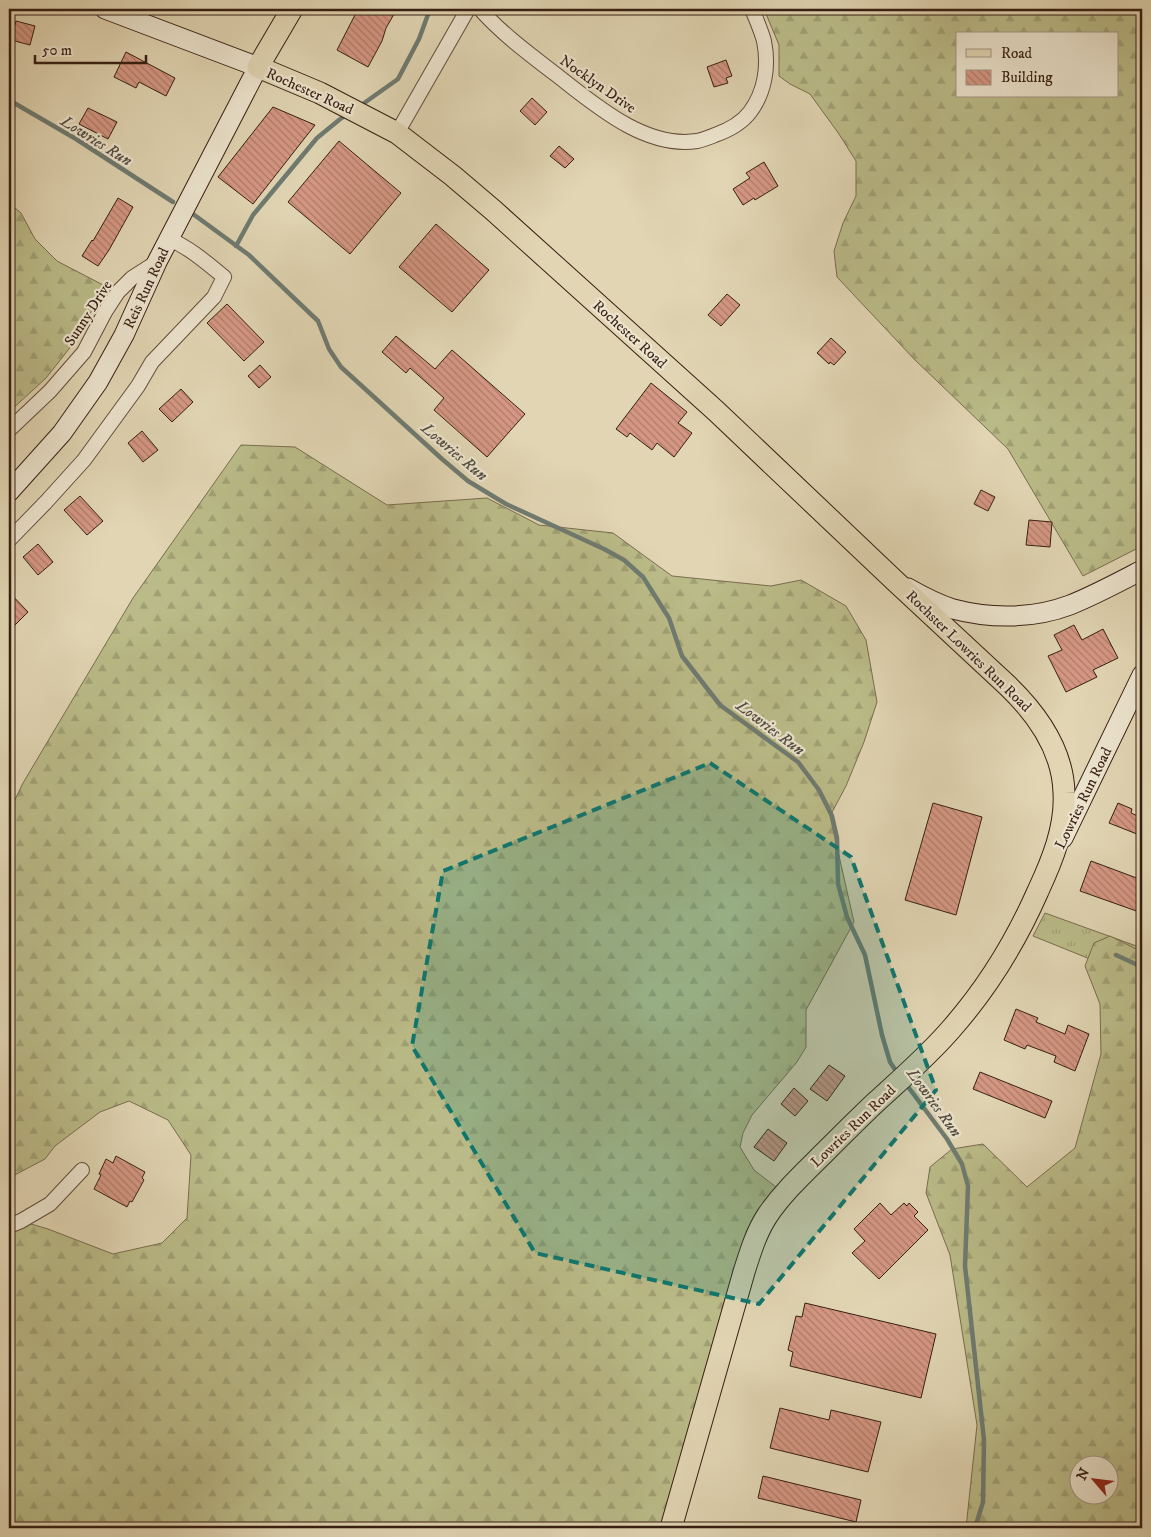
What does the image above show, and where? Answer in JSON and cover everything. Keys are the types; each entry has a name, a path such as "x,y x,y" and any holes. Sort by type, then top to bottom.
{"main road":[{"path":"258,67 292,9"},
{"name":"Rochester Road","path":"258,67 352,109 397,133 453,176 716,411 894,580"},
{"name":"Rochster Lowries Run Road","path":"894,580 990,667 1026,703 1036,716 1053,746 1062,777 1064,794 1061,829 1049,868"},
{"name":"Lowries Run Road","path":"671,1528 744,1272 755,1239 767,1216 797,1180 952,1029 975,1000 1014,940 1049,868"}],"street":[{"name":"Rochester Road","path":"105,9 258,67"},
{"path":"397,133 468,9"},
{"name":"Nocklyn Drive","path":"480,9 518,45 614,118 643,133 664,140 680,142 698,141 743,121 756,104 765,84 766,66 764,40 752,9"},
{"name":"Reis Run Road","path":"9,492 62,433 98,382 124,335 169,238 258,67"},
{"path":"9,540 84,460 138,386 152,362 214,297 224,278 208,263 169,238"},
{"name":"Sunny Drive","path":"9,430 50,391 84,352 118,292 132,278 157,262"},
{"name":"Rochester Road","path":"894,580 921,595 952,608 977,614 1010,616 1041,613 1069,605 1142,570"},
{"name":"Lowries Run Road","path":"1049,868 1142,675"},
{"path":"9,1226 50,1204 82,1170"}],"highlighted area":[{"path":"710,763 851,857 936,1090 759,1304 535,1253 412,1046 443,871"}],"green space":[{"path":"764,9 1142,9 1142,546 1083,576 1008,449 915,360 837,277 834,251 843,223 856,196 856,161 810,94 779,76 779,45"},
{"path":"9,203 21,213 35,239 57,261 105,286 76,340 46,378 9,412"},
{"path":"241,445 295,447 387,505 487,498 539,525 613,533 672,576 771,586 801,580 846,606 866,640 877,702 864,742 846,786 830,816 854,922 806,1010 806,1047 797,1062 752,1115 743,1133 740,1147 754,1170 785,1194 775,1206 671,1528 9,1528 9,1226 21,1221 48,1229 113,1254 162,1243 187,1218 191,1155 168,1120 129,1101 100,1112 55,1146 45,1159 9,1178 9,812 23,783 133,598"},
{"path":"1045,913 1142,948 1142,980 1033,936"},
{"path":"1110,936 1142,952 1142,1528 966,1528 977,1425 950,1255 926,1193 930,1167 952,1149 983,1144 1027,1187 1075,1148 1101,1054 1100,1004 1085,966 1094,943"}],"building":[{"path":"358,9 397,9 368,67 337,50"},
{"path":"16,21 35,26 30,45 11,40"},
{"path":"126,52 175,78 166,96 139,82 136,88 114,77"},
{"path":"726,60 732,76 726,78 728,83 714,87 707,67"},
{"path":"532,98 547,112 535,125 520,111"},
{"path":"273,107 315,125 253,204 218,177"},
{"path":"88,108 117,122 108,139 79,124"},
{"path":"339,141 401,193 350,254 288,202"},
{"path":"559,146 574,159 565,168 550,156"},
{"path":"764,162 778,186 743,205 733,189 750,178 746,173"},
{"path":"118,198 133,207 98,266 82,256"},
{"path":"436,224 489,270 452,312 399,267"},
{"path":"727,294 740,305 721,326 708,315"},
{"path":"227,304 264,342 244,361 207,323"},
{"path":"396,336 435,369 452,350 525,414 487,457 434,410 444,398 410,368 406,373 382,352"},
{"path":"831,338 846,352 834,365 830,362 829,364 817,353"},
{"path":"260,365 271,377 259,388 248,376"},
{"path":"651,383 687,412 678,423 692,433 674,457 657,443 652,450 630,433 627,437 616,429"},
{"path":"181,389 193,402 172,422 159,409"},
{"path":"142,431 158,450 143,462 128,443"},
{"path":"981,490 995,497 988,511 974,504"},
{"path":"80,496 103,521 87,535 64,510"},
{"path":"1029,520 1052,522 1050,547 1026,545"},
{"path":"38,544 53,562 38,575 23,557"},
{"path":"9,592 28,612 9,631"},
{"path":"1074,625 1082,640 1103,629 1118,658 1093,670 1097,677 1066,692 1048,656 1062,650 1054,635"},
{"path":"933,803 982,817 956,915 905,900"},
{"path":"1118,803 1132,809 1131,813 1142,818 1142,836 1109,823"},
{"path":"1091,861 1142,880 1142,913 1080,891"},
{"path":"1016,1009 1038,1018 1036,1022 1065,1034 1068,1025 1089,1034 1075,1071 1054,1062 1056,1056 1027,1045 1025,1049 1004,1040"},
{"path":"829,1065 845,1076 827,1101 810,1089"},
{"path":"980,1072 1052,1101 1045,1118 973,1089"},
{"path":"794,1088 808,1101 795,1116 781,1104"},
{"path":"768,1129 787,1143 774,1161 754,1147"},
{"path":"116,1156 145,1172 142,1178 144,1180 132,1202 130,1201 127,1207 94,1189 106,1159 113,1163"},
{"path":"880,1203 891,1215 904,1203 907,1206 909,1203 918,1212 914,1216 928,1230 879,1279 852,1253 865,1241 854,1229"},
{"path":"805,1303 936,1334 921,1398 790,1366 793,1352 788,1350 796,1316 802,1317"},
{"path":"780,1408 829,1420 831,1410 881,1422 868,1472 770,1448"},
{"path":"763,1476 861,1500 856,1522 758,1498"}],"waterway":[{"path":"360,106 398,79 419,39 430,9"},
{"name":"Lowries Run","path":"9,100 76,139 173,202"},
{"path":"236,246 253,215 317,138 347,114"},
{"name":"Lowries Run","path":"193,214 249,255 318,321 329,349 341,367 468,481 506,504 604,549 624,560 643,577 669,618 682,656 720,705 798,762 819,790 832,816 837,838 838,884 847,917 865,955 882,1035 890,1062 898,1074"},
{"path":"1116,955 1142,967"},
{"name":"Lowries Run","path":"906,1084 947,1139 962,1164 968,1186 965,1266 984,1440 983,1502 975,1528"}]}
